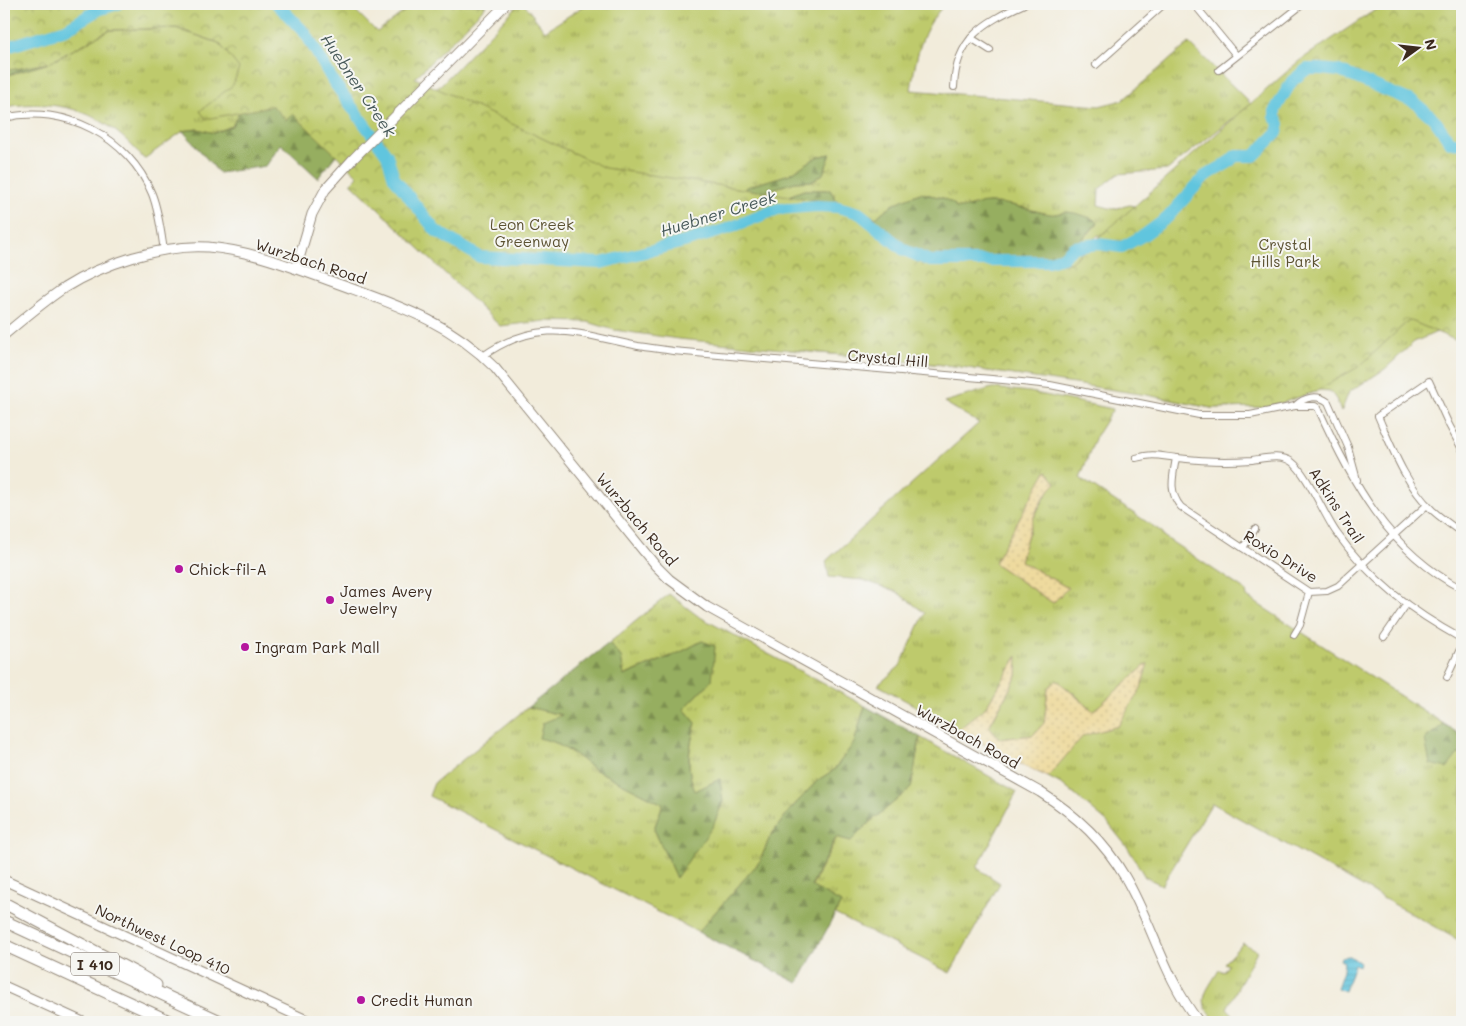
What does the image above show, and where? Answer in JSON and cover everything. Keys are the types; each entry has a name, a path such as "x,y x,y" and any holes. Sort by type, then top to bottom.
{"highway":[{"path":"4,903 136,973 187,1006"},
{"name":"I 410","path":"4,921 222,1022"},
{"name":"I 410","path":"4,945 171,1022"}],"main road":[{"path":"296,269 312,214 318,201 333,180 506,4"},
{"name":"Wurzbach Road","path":"4,335 52,297 88,275 112,264 164,251 207,247 255,256 296,269 404,307 428,318 483,356 512,388 645,553 669,579 688,594 707,607 1040,792 1062,805 1079,820 1100,841 1125,877 1174,985 1187,1007 1199,1022"},
{"name":"Northwest Loop 410","path":"4,880 311,1022"},
{"path":"7,988 83,1022"}],"street":[{"path":"954,88 954,76 958,60 971,38 990,20 1024,4"},
{"path":"1096,65 1164,4"},
{"path":"1194,4 1236,55"},
{"path":"1218,70 1303,4"},
{"path":"971,38 990,50"},
{"path":"4,118 36,115 62,118 88,127 110,140 126,154 138,169 151,192 159,218 164,251"},
{"name":"Crystal Hill","path":"483,356 496,347 522,336 563,330 673,351 1050,385 1199,415 1250,415 1310,405 1318,408 1342,460 1358,485"},
{"path":"1462,450 1428,381 1378,416 1401,466 1427,505 1462,534"},
{"name":"Crystal Hill","path":"1295,406 1299,402 1314,397 1324,398 1330,405 1348,448 1358,485"},
{"name":"Adkins Trail","path":"1136,458 1152,454 1228,462 1278,457 1286,458 1302,473 1336,532 1383,586 1406,605 1462,639"},
{"name":"Roxio Drive","path":"1176,458 1172,482 1176,500 1181,507 1309,592 1327,591 1338,586 1427,505"},
{"path":"1358,485 1373,511 1393,535 1429,568 1462,588"},
{"path":"1243,548 1255,529"},
{"path":"1294,635 1300,625 1309,592"},
{"path":"1384,637 1406,605"},
{"path":"1448,677 1462,645"}],"green space":[{"path":"4,4 249,4 345,151 336,155 318,178 281,144 266,166 219,173 183,131 198,129 214,133 232,126 239,113 240,68 219,43 176,28 109,30 49,63 4,76"},
{"path":"4,4 349,4 377,32 414,4 486,4 415,78 605,168 842,204 862,212 900,246 935,261 1070,263 1299,61 1369,14 1387,4 1462,4 1462,343 1409,320 1360,366 1312,393 1269,407 1211,408 1147,395 955,366 679,339 614,330 588,322 545,321 500,326 351,183 358,176 293,114 286,120 273,106 206,119 200,111 233,85 239,68 219,43 176,28 109,30 49,63 4,71"},
{"name":"Crystal Hills Park","path":"519,4 524,4 545,31 587,4 945,4 930,23 925,33 915,66 911,90 1099,106 1123,100 1189,43 1251,104 1167,170 1118,174 1099,189 1098,205 1113,209 1130,205 1182,218 1171,225 1139,223 1125,227 1110,236 1098,235 1071,263 1095,266 1166,248 1233,186 1277,155 1308,123 1317,107 1387,102 1417,116 1437,133 1453,153 1462,154 1462,331 1437,332 1414,342 1385,369 1349,392 1341,412 1336,399 1330,391 1320,390 1269,407 1211,408 1171,400 1194,380 1170,379 1138,373 1119,372 1027,354 1016,364 1016,375 955,366 789,350 804,318 849,292 795,272 777,259 760,252 705,262 648,276 600,284 551,296 526,263 543,252 540,241 561,235 566,221 563,211 549,210 549,205 538,202 519,204 511,201 485,177 474,171 449,163 455,161 442,150 430,132 446,139 466,156 482,165 512,170 507,158 470,121 489,124 425,101","holes":["830,154 823,174 813,181 795,182 746,197 741,196 747,187 790,174 817,157","804,190 830,190 839,204 830,212 822,215 819,221 800,228 755,209","921,193 943,198 954,204 956,208 966,209 973,205 990,203 1012,205 1052,215 1067,212 1091,218 1098,223 1071,252 1055,263 960,262 935,261 900,246 876,231 831,219 849,205 876,218 902,200"]},
{"path":"176,28 219,43 240,68 240,113 232,126 214,133 198,129 183,131 144,159 114,130 82,112 64,107 45,105 4,107 4,76 49,63 109,30"},
{"path":"831,154 823,174 813,181 795,182 746,197 741,196 747,187 790,174 817,157"},
{"path":"804,190 830,190 839,204 755,209"},
{"path":"921,193 943,198 954,204 956,208 984,203 997,203 1042,213 1073,213 1098,222 1071,252 1055,263 960,262 935,261 831,219 849,205 876,218 886,209"},
{"path":"992,388 1030,392 1113,409 1096,436 1080,478 1162,532 1163,536 1246,591 1247,597 1444,724 1425,739 1458,754 1462,754 1462,942 1212,803 1162,885 1145,877 1128,848 1107,822 1063,785 1048,777 1083,735 1118,726 1147,664 1093,711 1068,688 1048,688 1044,723 1033,735 1000,739 989,727 1017,676 1017,657 985,708 958,730 878,685 900,666 925,613 897,592 863,580 829,577 826,561 979,423 944,402","holes":["1047,471 1049,490 1032,521 1020,561 1068,588 1053,603 994,563"]},
{"path":"669,594 698,616 865,706 854,743 834,770 818,780 789,811 770,837 760,861 698,932 429,796 434,783 528,707 563,715 539,737 554,742 576,755 594,769 663,804 654,829 676,878 720,779 694,792 690,774 690,749 696,723 684,709 712,680 702,641 681,652 623,676 621,657 609,643"},
{"path":"702,641 715,646 712,680 684,709 696,723 689,757 690,774 695,791 720,779 723,802 713,826 676,878 654,829 663,804 594,769 576,755 554,742 539,738 543,723 562,715 528,707 609,643 621,657 624,676"},
{"path":"865,706 920,737 911,788 870,822 851,841 836,837 811,886 841,903 798,983 698,932 760,861 770,837 789,811 818,780 834,770 854,743"},
{"path":"1444,724 1462,736 1462,754 1458,754 1447,768 1430,764 1425,739"},
{"path":"920,737 1017,792 977,868 1000,883 950,973 835,914 841,903 811,887 837,837 851,841 870,822 911,788"},
{"path":"1243,943 1257,951 1227,1008 1240,1022 1217,1022 1206,1008 1204,997 1219,970 1224,972 1228,965 1224,963"}],"sand":[{"path":"1046,471 1056,483 1037,509 1020,561 1068,588 1053,603 994,563"},
{"path":"1018,656 1017,676 989,726 1000,739 1033,735 1044,723 1048,688 1057,680 1093,711 1148,663 1141,688 1118,726 1083,736 1048,777 1016,762 958,730 985,708"}],"water":[{"path":"1350,956 1360,963 1359,966 1354,964 1345,991 1337,988 1344,962 1340,960 1341,957"}],"waterway":[{"name":"Huebner Creek","path":"4,48 66,29 98,10 118,4"},
{"name":"Huebner Creek","path":"277,4 306,34 333,81 387,155 394,178 436,231 480,257 601,263 724,230 778,209 817,206 838,207 859,213 904,250 930,261 1049,261 1063,257 1074,247 1098,244 1122,247 1144,235 1167,218 1205,176 1228,163 1235,156 1254,156 1277,133 1279,124 1275,117 1275,110 1292,81 1307,69 1339,71 1414,102 1434,119 1451,143 1462,143"}],"place":[{"name":"Chick-fil-A","path":"179,569"},
{"name":"James Avery Jewelry","path":"330,600"},
{"name":"Ingram Park Mall","path":"245,647"},
{"name":"Credit Human","path":"361,1000"}],"park label":[{"name":"Leon Creek Greenway","path":"532,232"}]}
